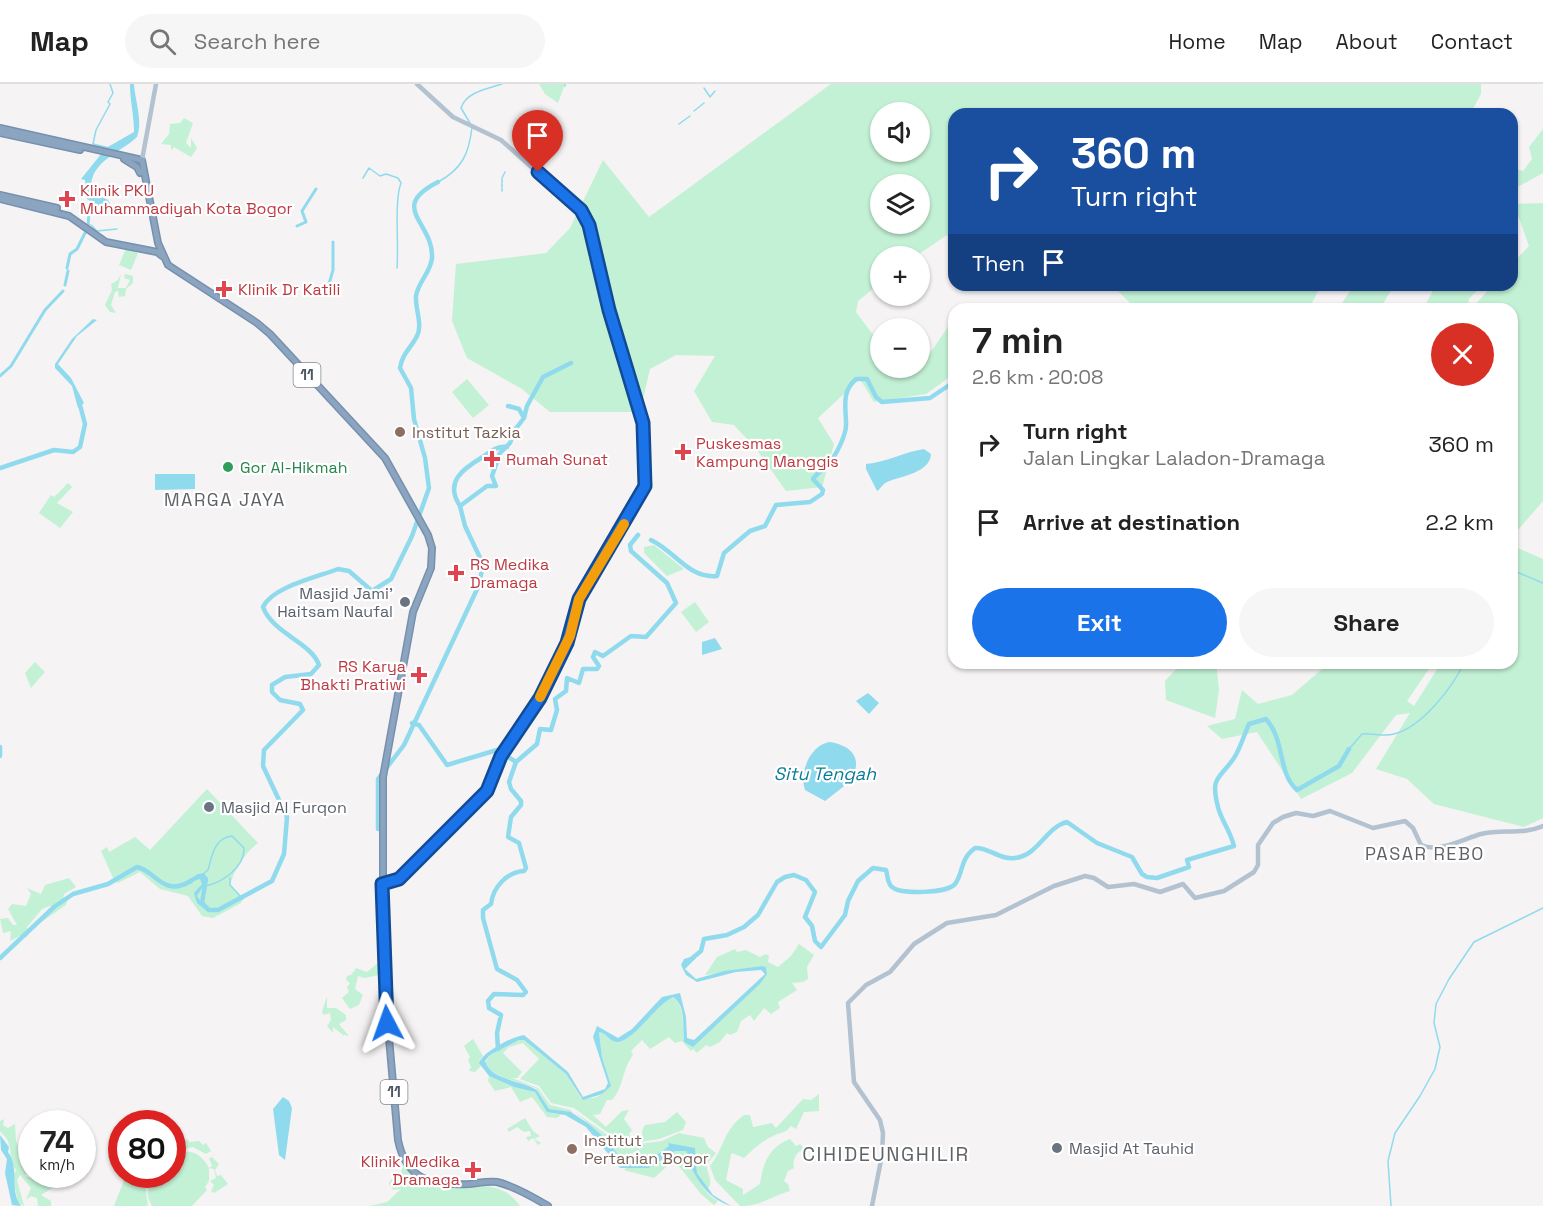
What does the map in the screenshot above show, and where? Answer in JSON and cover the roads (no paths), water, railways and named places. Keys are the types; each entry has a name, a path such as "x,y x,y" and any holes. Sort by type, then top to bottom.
{"highway":[{"path":"0,130 142,160 143,177 158,243 168,265"},
{"path":"119,156 137,167 143,177"},
{"name":"11","path":"0,197 62,212 116,242 161,251"},
{"name":"11","path":"124,243 157,252 168,265 253,320 270,334 385,458 425,528 433,561 413,612 383,774 382,884 385,995 397,1134 402,1158 413,1173 427,1180 453,1184 499,1183 548,1206"},
{"path":"152,248 158,243"}],"main road":[{"path":"142,160 156,84"},
{"path":"382,884 399,879 483,797 502,754 540,698 570,636 579,599 643,492 646,436 609,310 585,215 508,145 477,126 466,123 443,110 417,84"},
{"path":"872,1206 882,1155 883,1133 880,1120 854,1082 848,1003 866,985 890,972 914,944 944,924 996,915 1054,886 1085,876 1094,878 1107,887 1134,884 1157,892 1183,884 1192,897 1198,899 1224,891 1257,869 1258,845 1274,822 1296,813 1310,816 1330,812 1373,828 1405,820 1413,828 1421,844 1430,847 1453,844 1485,833 1528,831 1543,825"}],"water":[{"path":"130,84 134,84 138,110 137,137 106,159 95,172 92,181 91,191 108,200 114,211 110,214 87,199 85,180 81,179 106,148 134,132"},
{"path":"93,319 97,320 77,336 58,364 71,378 84,403 78,408 72,386 55,368 55,364 72,339"},
{"path":"924,449 931,454 926,466 914,473 885,483 877,491 866,469 866,464"},
{"path":"155,474 195,474 195,489 155,490"},
{"path":"715,638 722,649 702,655 702,642"},
{"path":"868,693 879,703 869,714 856,701"},
{"name":"Situ Tengah","path":"829,742 851,751 856,767 854,774 848,776 843,787 825,801 805,790 804,775 811,754 822,744"},
{"path":"204,873 208,879 197,896 205,907 216,910 208,912 197,903 194,893 202,884 200,879 176,887"},
{"path":"694,956 696,958 685,969 696,979 724,971 762,966 766,967 767,974 760,984 693,1047 684,1042 682,1012 673,997 659,1007 625,1040 616,1042 599,1032 602,1057 611,1086 602,1094 583,1100 566,1074 524,1040 519,1040 490,1055 485,1061 494,1073 537,1090 549,1109 571,1112 589,1124 605,1138 624,1162 650,1160 669,1146 668,1143 695,1148 697,1173 713,1195 731,1206 717,1200 697,1179 686,1151 675,1151 649,1168 620,1168 586,1127 565,1115 547,1112 535,1092 514,1087 489,1076 479,1063 486,1054 498,1046 524,1035 568,1072 583,1097 605,1089 608,1083 593,1037 597,1026 618,1038 632,1029 662,997 680,993 686,1017 687,1038 694,1040 765,974 761,970 736,972 697,982 686,975 681,965 684,959"},
{"path":"283,1097 289,1101 292,1108 285,1160 279,1155 273,1109"},
{"path":"0,1135 9,1147 17,1200 21,1206 12,1205 5,1173 7,1159 1,1150"}],"waterway":[{"path":"109,148 93,144 96,130 110,104 108,102 113,93 110,84"},
{"path":"470,123 461,108 467,98 502,84"},
{"path":"704,88 710,97 715,91"},
{"path":"694,111 704,103"},
{"path":"679,124 690,116"},
{"path":"438,182 453,172 463,160 469,145 472,127"},
{"path":"363,178 369,168 380,176 386,174 398,178 401,183 397,211 397,268"},
{"path":"502,178 505,172"},
{"path":"206,879 202,903 209,910 218,910 272,881 284,854 287,817 263,766 264,750 303,710 300,704 280,700 272,692 272,685 285,677 311,674 319,665 308,650 275,624 263,607 268,600 285,588 338,569 349,571 372,591 391,579 412,536 429,488 425,458 414,419 411,388 400,368 419,332 416,296 432,258 431,245 414,208 416,200 423,191 438,182"},
{"path":"297,226 306,222 302,211 316,189"},
{"path":"88,228 89,210"},
{"path":"91,225 97,231 117,229"},
{"path":"86,231 102,243"},
{"path":"67,268 70,254 77,249 86,231"},
{"path":"329,284 333,270 333,242"},
{"path":"65,285 68,271"},
{"path":"0,376 11,366 45,310 63,291"},
{"path":"524,418 527,406 543,377 571,363"},
{"path":"651,540 690,569 707,576 717,576 724,553 750,531 765,526 776,505 810,502 822,494 823,490 813,479 827,466 843,440 846,428 846,394 856,379 867,379 876,397 882,402 930,398 948,386"},
{"path":"0,468 54,450 73,452 80,447 85,424 79,401"},
{"path":"378,829 378,779 404,745 479,585 483,564 465,526 460,506 487,486 496,486 492,476 500,453 510,443 514,431 524,418 519,409 508,406"},
{"path":"460,506 454,490 458,477 490,452 500,447 507,447"},
{"path":"498,1049 497,1033 501,1015 489,1008 488,1001 494,994 523,995 526,992 517,980 497,969 483,918 483,910 491,904 498,886 507,877 524,871 526,868 519,843 508,837 511,817 521,805 521,801 511,789 509,782 516,762 537,744 540,729 551,730 557,710 555,699 566,691 567,678 579,683 583,669 597,669 599,666 593,657 595,652 603,656 631,636 646,637 676,603 667,583 631,551 630,545 638,535"},
{"path":"1518,573 1543,583"},
{"path":"1349,749 1362,734 1390,735 1405,730 1415,723 1444,695 1461,669"},
{"path":"690,960 701,951 704,939 727,935 744,927 758,915 777,882 785,877 794,875 806,880 815,892 805,917 812,926 815,941 821,947 845,915 848,901 858,881 873,868 886,870 889,884 897,890 914,892 943,889 955,884 966,857 975,848 985,849 1009,858 1023,856 1036,847 1053,829 1067,822 1097,843 1132,857 1142,874 1157,878 1189,867 1187,860 1234,846 1219,812 1215,789 1217,779 1236,754 1249,724 1266,719 1276,737 1287,775 1297,790 1339,766 1349,749"},
{"path":"412,723 419,725 447,765 497,750 516,762"},
{"path":"0,747 0,756"},
{"path":"203,874 208,870 215,848 221,840 232,836 244,848 237,868 225,878 205,886"},
{"path":"0,958 54,907 73,894 108,884 137,867 166,885 181,885 191,881"},
{"path":"230,878 230,885 243,899"},
{"path":"1391,1206 1388,1161 1395,1133 1435,1069 1440,1047 1434,1023 1436,1004 1449,979 1474,942 1543,908"}],"place":[{"name":"Klinik PKU Muhammadiyah Kota Bogor","path":"67,199"},
{"name":"Klinik Dr Katili","path":"224,289"},
{"name":"Institut Tazkia","path":"400,432"},
{"name":"Puskesmas Kampung Manggis","path":"683,452"},
{"name":"Rumah Sunat","path":"492,459"},
{"name":"Gor Al-Hikmah","path":"228,467"},
{"name":"RS Medika Dramaga","path":"456,573"},
{"name":"Masjid Jami' Haitsam Naufal","path":"405,602"},
{"name":"RS Karya Bhakti Pratiwi","path":"419,675"},
{"name":"Masjid Al Furqon","path":"209,807"},
{"name":"Masjid At Tauhid","path":"1057,1148"},
{"name":"Institut Pertanian Bogor","path":"572,1149"},
{"name":"Klinik Medika Dramaga","path":"473,1170"}],"district":[{"name":"MARGA JAYA","path":"225,500"},
{"name":"PASAR REBO","path":"1425,854"},
{"name":"CIHIDEUNGHILIR","path":"886,1154"}]}
